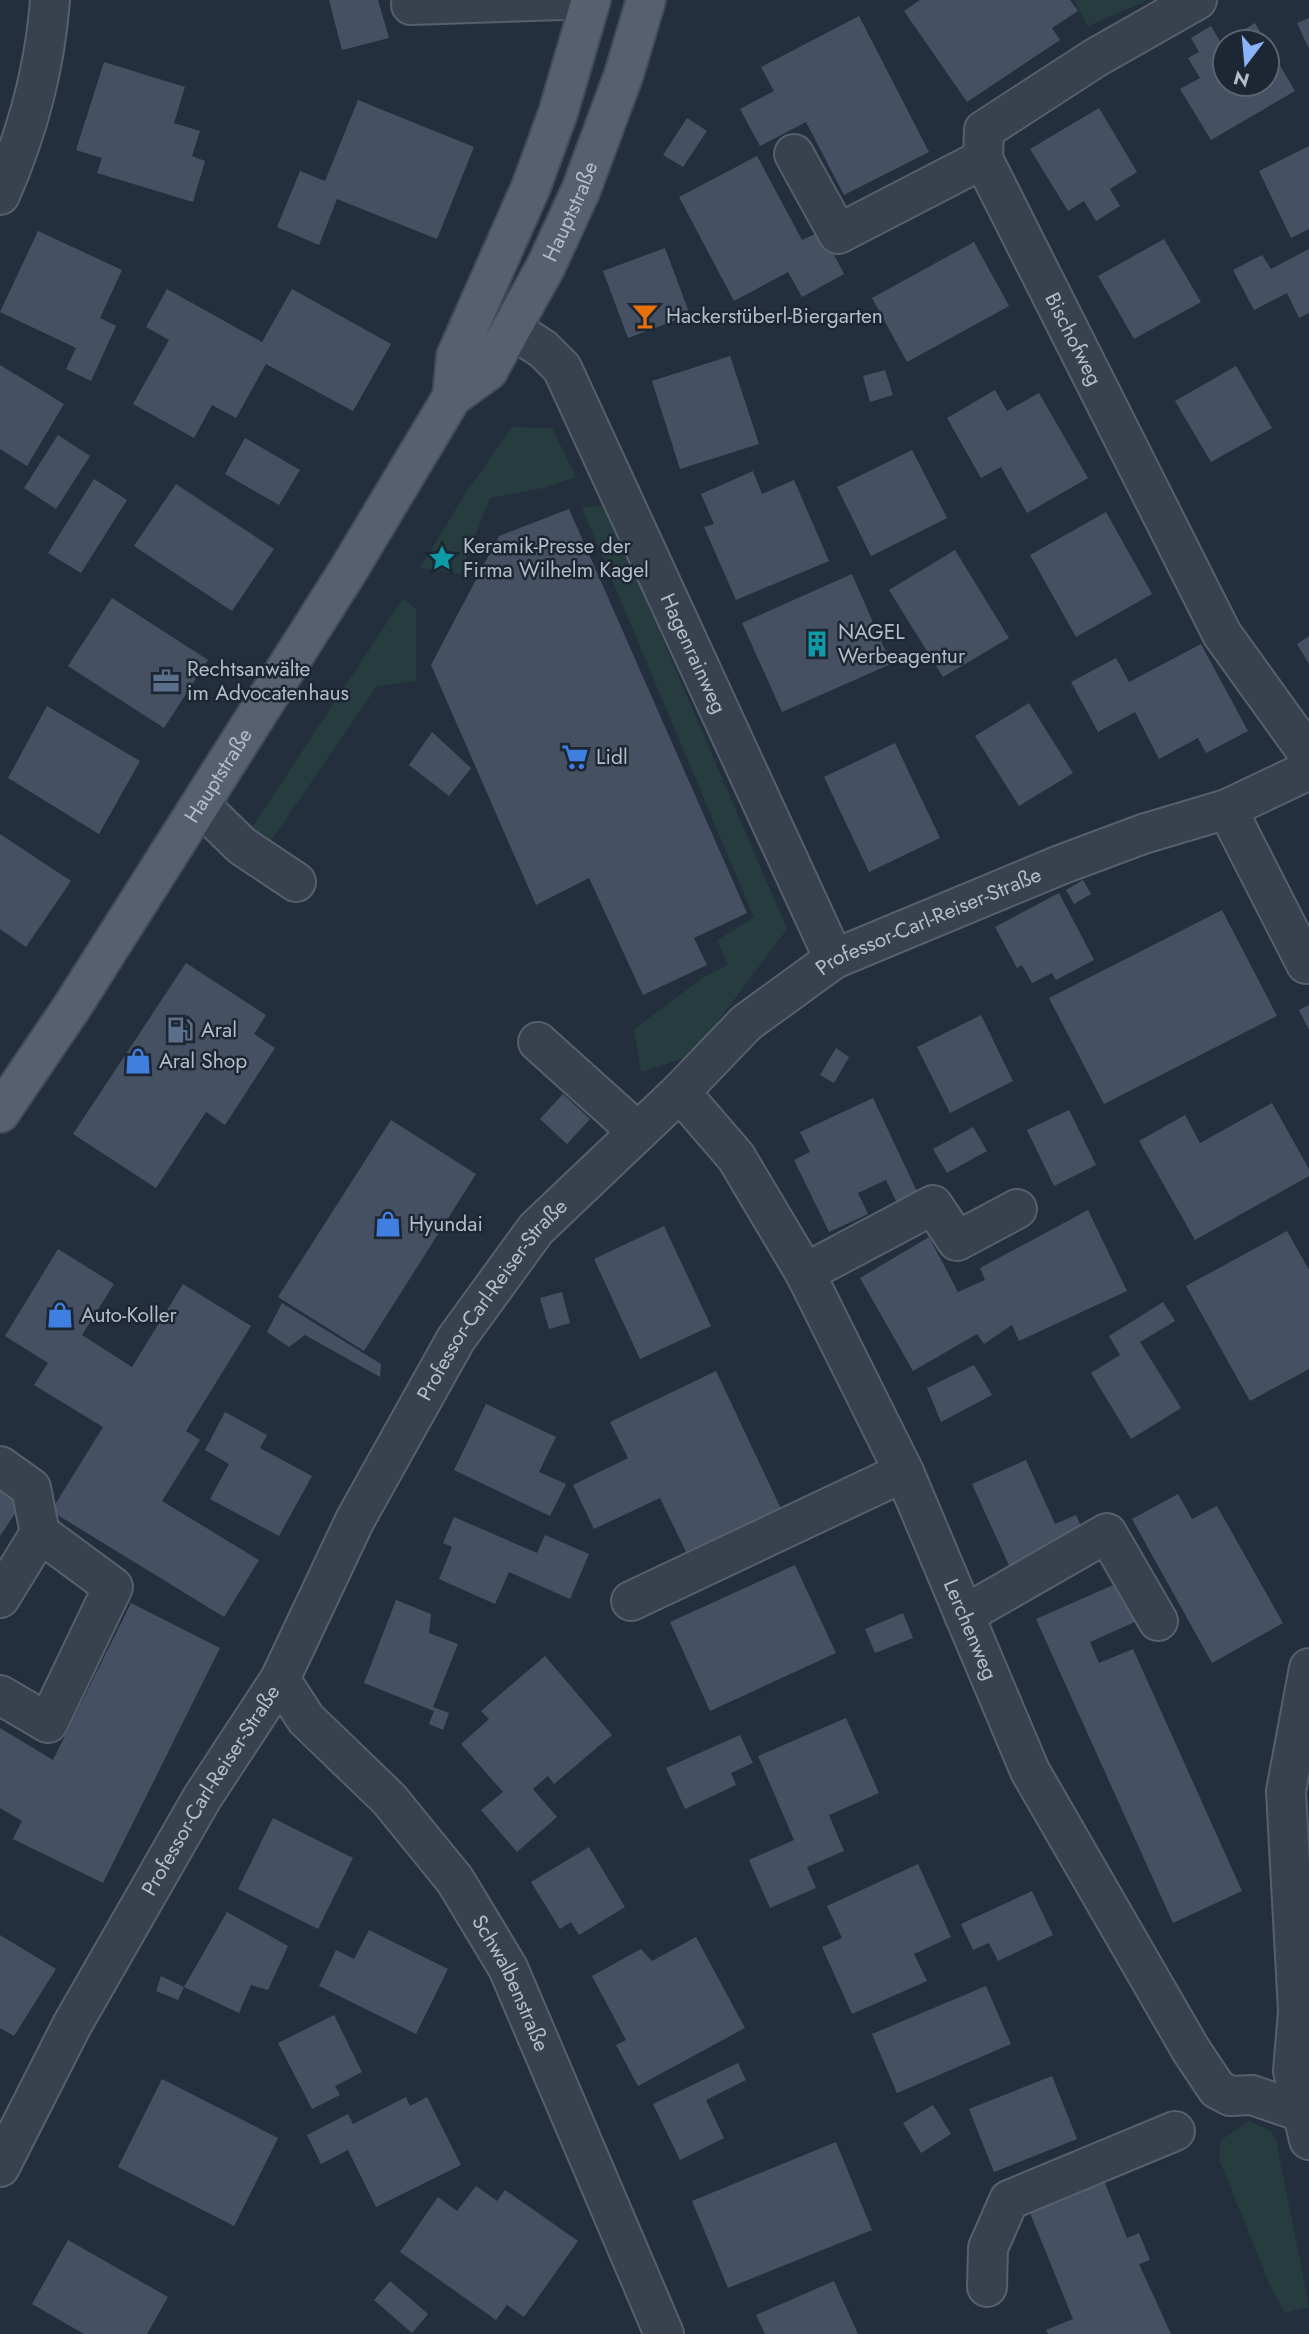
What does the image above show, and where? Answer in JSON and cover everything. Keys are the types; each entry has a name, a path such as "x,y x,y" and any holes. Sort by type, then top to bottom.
{"main road":[{"name":"Hauptstraße","path":"452,397 456,356 531,187 558,113 592,0"},
{"name":"Hauptstraße","path":"0,1113 200,805 390,504 452,397 488,371 547,266 581,190 624,74 646,0"}],"street":[{"path":"0,195 18,155 47,39 50,0"},
{"path":"411,5 563,0"},
{"path":"794,154 838,234 982,159 985,130 1114,46 1197,0"},
{"name":"Bischofweg","path":"982,159 1222,634 1309,755"},
{"name":"Hagenrainweg","path":"512,329 543,349 562,368 834,959"},
{"name":"Professor-Carl-Reiser-Straße","path":"0,2167 72,2025 189,1822 280,1679 355,1520 456,1339 536,1229 680,1092 746,1023 834,959 1060,865 1143,834 1227,809 1309,770"},
{"path":"200,805 242,846 296,882"},
{"path":"1227,809 1307,964"},
{"path":"538,1042 638,1132"},
{"name":"Lerchenweg","path":"680,1092 736,1157 805,1273 904,1472 1030,1772 1210,2079 1217,2089 1230,2095 1252,2095 1306,2127"},
{"path":"805,1273 933,1205 957,1241 1017,1209"},
{"path":"0,1466 31,1488 40,1533 113,1587 48,1723 0,1695"},
{"path":"631,1601 904,1472"},
{"path":"0,1598 40,1533"},
{"path":"964,1615 1107,1533 1158,1621"},
{"path":"1306,2127 1293,2071 1304,2008 1286,1791 1309,1668"},
{"name":"Schwalbenstraße","path":"280,1679 306,1719 389,1799 455,1880 495,1946 550,2062 652,2328"},
{"path":"987,2287 988,2248 1009,2200 1175,2131"}],"green space":[{"path":"1074,0 1148,0 1088,26"},
{"path":"512,427 552,428 576,477 543,488 490,498 460,574 420,568 463,497"},
{"path":"605,505 787,929 692,1056 641,1072 634,1029 704,977 728,965 717,940 754,918 582,508"},
{"path":"403,598 416,609 416,681 377,686 271,841 251,829"},
{"path":"1249,2121 1271,2131 1276,2140 1309,2307 1285,2313 1270,2286 1219,2159 1221,2140"}],"building":[{"path":"329,0 378,0 389,38 342,50"},
{"path":"920,0 1070,0 1078,11 1052,28 1060,40 967,102 904,11"},
{"path":"859,16 929,152 844,195 806,122 760,146 740,109 774,91 761,67"},
{"path":"1309,18 1309,49 1297,23"},
{"path":"1211,26 1211,98 1281,98 1281,67 1295,91 1211,140 1180,89 1200,78 1188,58 1199,52 1191,38"},
{"path":"104,62 185,87 174,123 200,131 192,156 205,161 193,202 97,173 102,158 76,150"},
{"path":"358,100 474,147 437,239 337,199 319,245 277,227 300,171 325,181"},
{"path":"1099,108 1137,172 1110,189 1120,206 1096,221 1084,201 1068,211 1030,149"},
{"path":"687,118 707,131 683,167 663,155"},
{"path":"1309,146 1309,229 1291,238 1259,171"},
{"path":"757,156 802,240 822,231 844,274 802,297 788,272 734,301 679,197"},
{"path":"38,231 122,270 100,318 116,326 91,381 66,369 76,348 0,312"},
{"path":"1164,239 1201,302 1134,339 1098,276"},
{"path":"974,242 1009,306 907,362 872,298"},
{"path":"665,248 690,315 628,338 603,271"},
{"path":"1309,249 1309,313 1299,318 1287,293 1254,310 1233,270 1262,255 1271,269"},
{"path":"167,289 262,342 292,289 391,344 353,411 266,364 236,418 212,405 194,438 133,404 169,340 146,327"},
{"path":"730,356 759,444 680,469 652,381"},
{"path":"0,365 64,404 27,466 0,449"},
{"path":"1236,366 1272,428 1211,462 1175,401"},
{"path":"885,370 893,395 870,402 863,376"},
{"path":"995,390 1007,411 1039,393 1088,478 1027,513 1001,467 981,478 947,418"},
{"path":"58,435 90,456 56,509 24,488"},
{"path":"245,438 300,470 279,505 225,474"},
{"path":"912,450 947,518 871,556 837,487"},
{"path":"753,471 762,494 794,480 829,561 736,600 704,527 714,524 701,494"},
{"path":"94,479 127,500 81,573 48,553"},
{"path":"176,484 274,549 232,611 134,546"},
{"name":"Lidl","path":"569,509 747,913 694,938 707,965 643,995 589,878 536,905 431,665 499,536"},
{"path":"1106,512 1152,594 1076,637 1030,555"},
{"path":"955,550 1009,638 943,677 889,590"},
{"name":"NAGEL Werbeagentur","path":"852,574 891,664 782,712 742,623"},
{"path":"112,598 208,660 164,728 68,666"},
{"path":"1309,636 1309,664 1297,644"},
{"path":"1201,644 1248,731 1206,753 1198,738 1159,759 1135,712 1098,732 1071,682 1116,658 1129,682"},
{"path":"1029,703 1073,773 1019,806 975,736"},
{"path":"47,706 140,761 99,834 8,778"},
{"path":"432,732 471,768 449,796 409,765"},
{"path":"895,743 940,838 869,872 824,777"},
{"path":"0,834 71,881 26,947 0,929"},
{"path":"1083,880 1091,894 1074,904 1066,890"},
{"path":"1059,893 1094,960 1056,980 1052,973 1032,983 1022,965 1017,968 995,927"},
{"path":"1222,910 1277,1016 1104,1104 1049,998"},
{"path":"186,963 266,1015 254,1034 275,1048 225,1125 206,1112 156,1188 73,1134"},
{"path":"1309,1005 1309,1030 1299,1010"},
{"path":"981,1015 1013,1081 950,1113 917,1047"},
{"path":"836,1048 849,1057 834,1083 820,1075"},
{"path":"563,1094 590,1119 567,1144 540,1119"},
{"path":"873,1098 921,1200 900,1209 886,1180 858,1193 868,1214 829,1232 794,1160 810,1152 800,1132"},
{"path":"1272,1103 1309,1169 1309,1176 1195,1240 1139,1141 1185,1115 1200,1143"},
{"path":"1069,1110 1096,1165 1054,1186 1027,1130"},
{"path":"391,1120 476,1174 364,1351 278,1297"},
{"path":"973,1127 987,1151 947,1173 933,1149"},
{"path":"1088,1210 1127,1291 1019,1341 1012,1325 984,1344 977,1334 913,1371 860,1278 929,1237 958,1292 985,1280 980,1268"},
{"path":"664,1226 711,1326 640,1359 594,1259"},
{"path":"1287,1231 1309,1270 1309,1369 1250,1401 1186,1286"},
{"path":"58,1249 114,1284 82,1335 132,1367 183,1284 251,1326 186,1431 200,1440 162,1501 259,1560 224,1617 51,1511 103,1427 34,1385 48,1363 5,1336"},
{"path":"562,1292 570,1323 549,1329 540,1298"},
{"path":"1163,1302 1175,1321 1140,1342 1181,1408 1131,1439 1091,1373 1120,1355 1109,1336"},
{"path":"282,1303 381,1364 380,1377 305,1335 289,1347 267,1332"},
{"path":"974,1365 992,1395 941,1422 927,1388"},
{"path":"716,1371 782,1511 688,1556 660,1498 594,1529 573,1485 628,1458 610,1422"},
{"path":"486,1404 556,1437 539,1472 566,1484 550,1516 454,1470"},
{"path":"225,1412 267,1435 260,1448 312,1476 279,1536 210,1499 229,1464 205,1450"},
{"path":"1026,1460 1055,1524 1076,1515 1086,1538 1012,1572 972,1484"},
{"path":"0,1489 22,1503 0,1536"},
{"path":"1178,1494 1192,1519 1217,1506 1283,1623 1212,1663 1132,1519"},
{"path":"454,1517 537,1553 545,1535 589,1554 570,1599 509,1572 495,1604 439,1579 452,1547 443,1543"},
{"path":"795,1565 836,1653 710,1711 670,1622"},
{"path":"1120,1582 1137,1621 1090,1642 1099,1663 1133,1649 1242,1891 1173,1923 1036,1619"},
{"path":"396,1600 431,1614 429,1633 458,1644 433,1707 449,1713 443,1730 429,1724 434,1711 364,1683"},
{"path":"131,1603 220,1648 103,1883 13,1839 22,1821 0,1808 0,1728 53,1760"},
{"path":"903,1613 913,1638 875,1653 865,1629"},
{"path":"545,1656 612,1735 554,1784 548,1776 533,1789 557,1817 517,1852 481,1810 503,1792 461,1744 489,1719 481,1711"},
{"path":"846,1718 879,1793 829,1815 844,1851 807,1867 816,1888 770,1908 749,1860 794,1840 758,1756"},
{"path":"740,1735 753,1763 731,1773 736,1785 685,1809 666,1768"},
{"path":"273,1818 353,1858 318,1929 238,1889"},
{"path":"589,1847 625,1907 579,1935 571,1922 560,1929 531,1882"},
{"path":"918,1864 951,1937 914,1954 927,1981 852,2014 822,1947 842,1938 827,1906"},
{"path":"1032,1891 1053,1935 998,1961 989,1943 973,1950 961,1924"},
{"path":"227,1912 288,1946 268,1990 251,1985 239,2013 184,1987"},
{"path":"369,1930 448,1969 416,2034 319,1986 336,1950 354,1959"},
{"path":"0,1935 56,1969 14,2036 0,2028"},
{"path":"696,1937 745,2028 638,2086 616,2045 626,2040 592,1976 641,1949 652,1961"},
{"path":"161,1976 184,1987 178,2000 156,1991"},
{"path":"986,1986 1011,2044 897,2093 872,2034"},
{"path":"334,2015 362,2072 335,2086 340,2095 312,2109 278,2043"},
{"path":"738,2063 746,2080 706,2100 724,2138 680,2160 653,2104"},
{"path":"1052,2076 1077,2139 994,2172 969,2109"},
{"path":"162,2079 278,2138 234,2226 118,2167"},
{"path":"406,2097 410,2106 427,2097 461,2165 376,2207 348,2150 321,2164 307,2135 348,2114 353,2124"},
{"path":"933,2105 951,2134 921,2153 903,2123"},
{"path":"836,2142 872,2230 728,2288 692,2201"},
{"path":"1103,2178 1127,2238 1139,2233 1150,2260 1139,2264 1171,2334 1048,2334 1046,2330 1073,2319 1028,2208"},
{"path":"476,2186 497,2201 505,2190 578,2241 524,2317 507,2305 496,2320 400,2252 438,2197 457,2211"},
{"path":"68,2240 168,2297 147,2334 84,2334 32,2304"},
{"path":"390,2281 428,2314 412,2333 374,2300"},
{"path":"834,2281 858,2334 765,2334 756,2315"}],"place":[{"name":"Hackerstüberl-Biergarten","path":"645,316"},
{"name":"Keramik-Presse der Firma Wilhelm Kagel","path":"442,558"},
{"name":"NAGEL Werbeagentur","path":"817,644"},
{"name":"Rechtsanwälte im Advocatenhaus","path":"166,681"},
{"name":"Lidl","path":"575,757"},
{"name":"Aral","path":"180,1030"},
{"name":"Aral Shop","path":"138,1061"},
{"name":"Hyundai","path":"388,1224"},
{"name":"Auto-Koller","path":"60,1315"}]}
